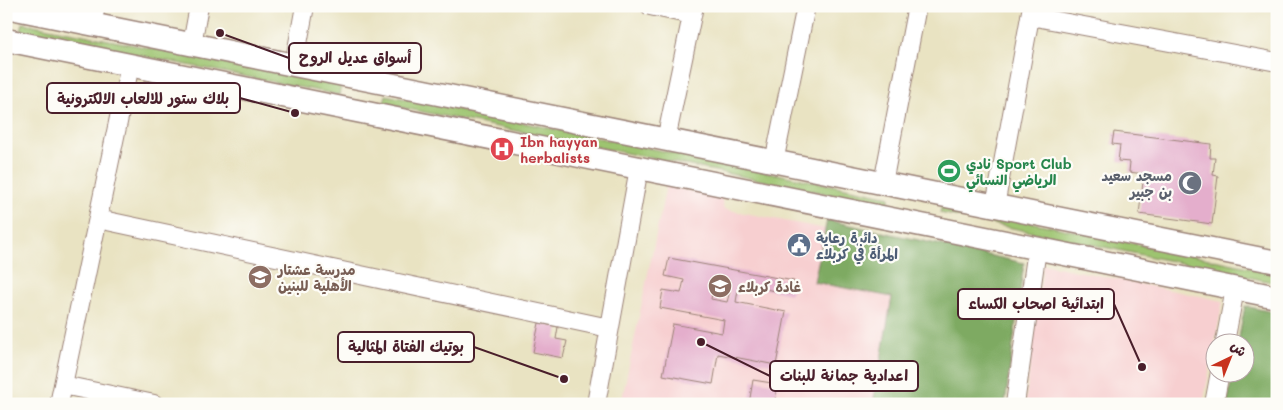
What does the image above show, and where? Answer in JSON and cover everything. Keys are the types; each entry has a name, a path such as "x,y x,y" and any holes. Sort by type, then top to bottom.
{"main road":[{"path":"6,7 28,11 94,15 192,44 1277,262"},
{"path":"28,11 18,14 11,23 12,41 1277,297"},
{"path":"338,108 349,97 349,82 346,76"},
{"path":"377,115 374,109 374,94 384,83"},
{"path":"888,185 898,192 900,200 900,207 890,219"},
{"path":"926,226 922,212 929,198 936,194"}],"street":[{"path":"192,44 199,6"},
{"path":"294,65 305,6"},
{"path":"650,6 693,10 666,140"},
{"path":"774,162 806,6"},
{"path":"888,185 917,6"},
{"path":"994,206 1031,11 1277,62"},
{"path":"59,404 130,65"},
{"path":"596,404 639,168"},
{"path":"98,219 609,328"},
{"path":"1015,404 1037,249"},
{"path":"1228,332 1236,289"},
{"path":"1214,404 1218,382"},
{"path":"63,385 154,404"}],"shaded area":[{"path":"666,186 721,197 724,209 826,229 814,282 892,297 873,404 621,404"},
{"path":"1043,264 1223,301 1217,332 1206,332 1207,382 1203,404 1025,404"}],"green space":[{"path":"23,23 341,86 339,95 21,32"},
{"path":"386,95 890,197 888,206 384,104"},
{"path":"942,204 1277,273 1277,283 940,213"},
{"path":"827,220 1024,263 1005,404 873,404 892,297 814,282"},
{"path":"1245,306 1277,313 1277,404 1227,404 1231,382 1256,382 1256,332 1240,332"},
{"path":"80,398 112,404 79,404"}],"building":[{"path":"1114,132 1211,144 1210,158 1215,158 1213,175 1218,176 1212,224 1139,214 1144,174 1129,172 1130,162 1118,161 1120,145 1112,144"},
{"path":"669,258 794,281 791,294 739,284 736,302 786,312 776,365 718,354 713,384 663,375 673,324 722,333 724,320 660,308 663,290 681,293 684,280 665,276","holes":["713,288 730,291 727,302 711,299"]},
{"path":"539,323 558,327 556,339 567,341 563,358 533,352"},
{"path":"753,380 778,384 774,404 749,404"}],"place":[{"name":"أسواق عديل الروح","path":"220,33"},
{"name":"بلاك ستور للالعاب الالكترونية","path":"295,113"},
{"name":"Ibn hayyan herbalists","path":"502,149"},
{"name":"نادي Sport Club الرياضي النسائي","path":"949,171"},
{"name":"مسجد سعيد بن جبير","path":"1190,183"},
{"name":"دائرة رعاية المرأة في كربلاء","path":"799,245"},
{"name":"مدرسة عشتار الأهلية للبنين","path":"260,277"},
{"name":"غادة كربلاء","path":"720,286"},
{"name":"اعدادية جمانة للبنات","path":"701,342"},
{"name":"ابتدائية اصحاب الكساء","path":"1142,367"},
{"name":"بوتيك الفتاة المثالية","path":"564,379"}]}
